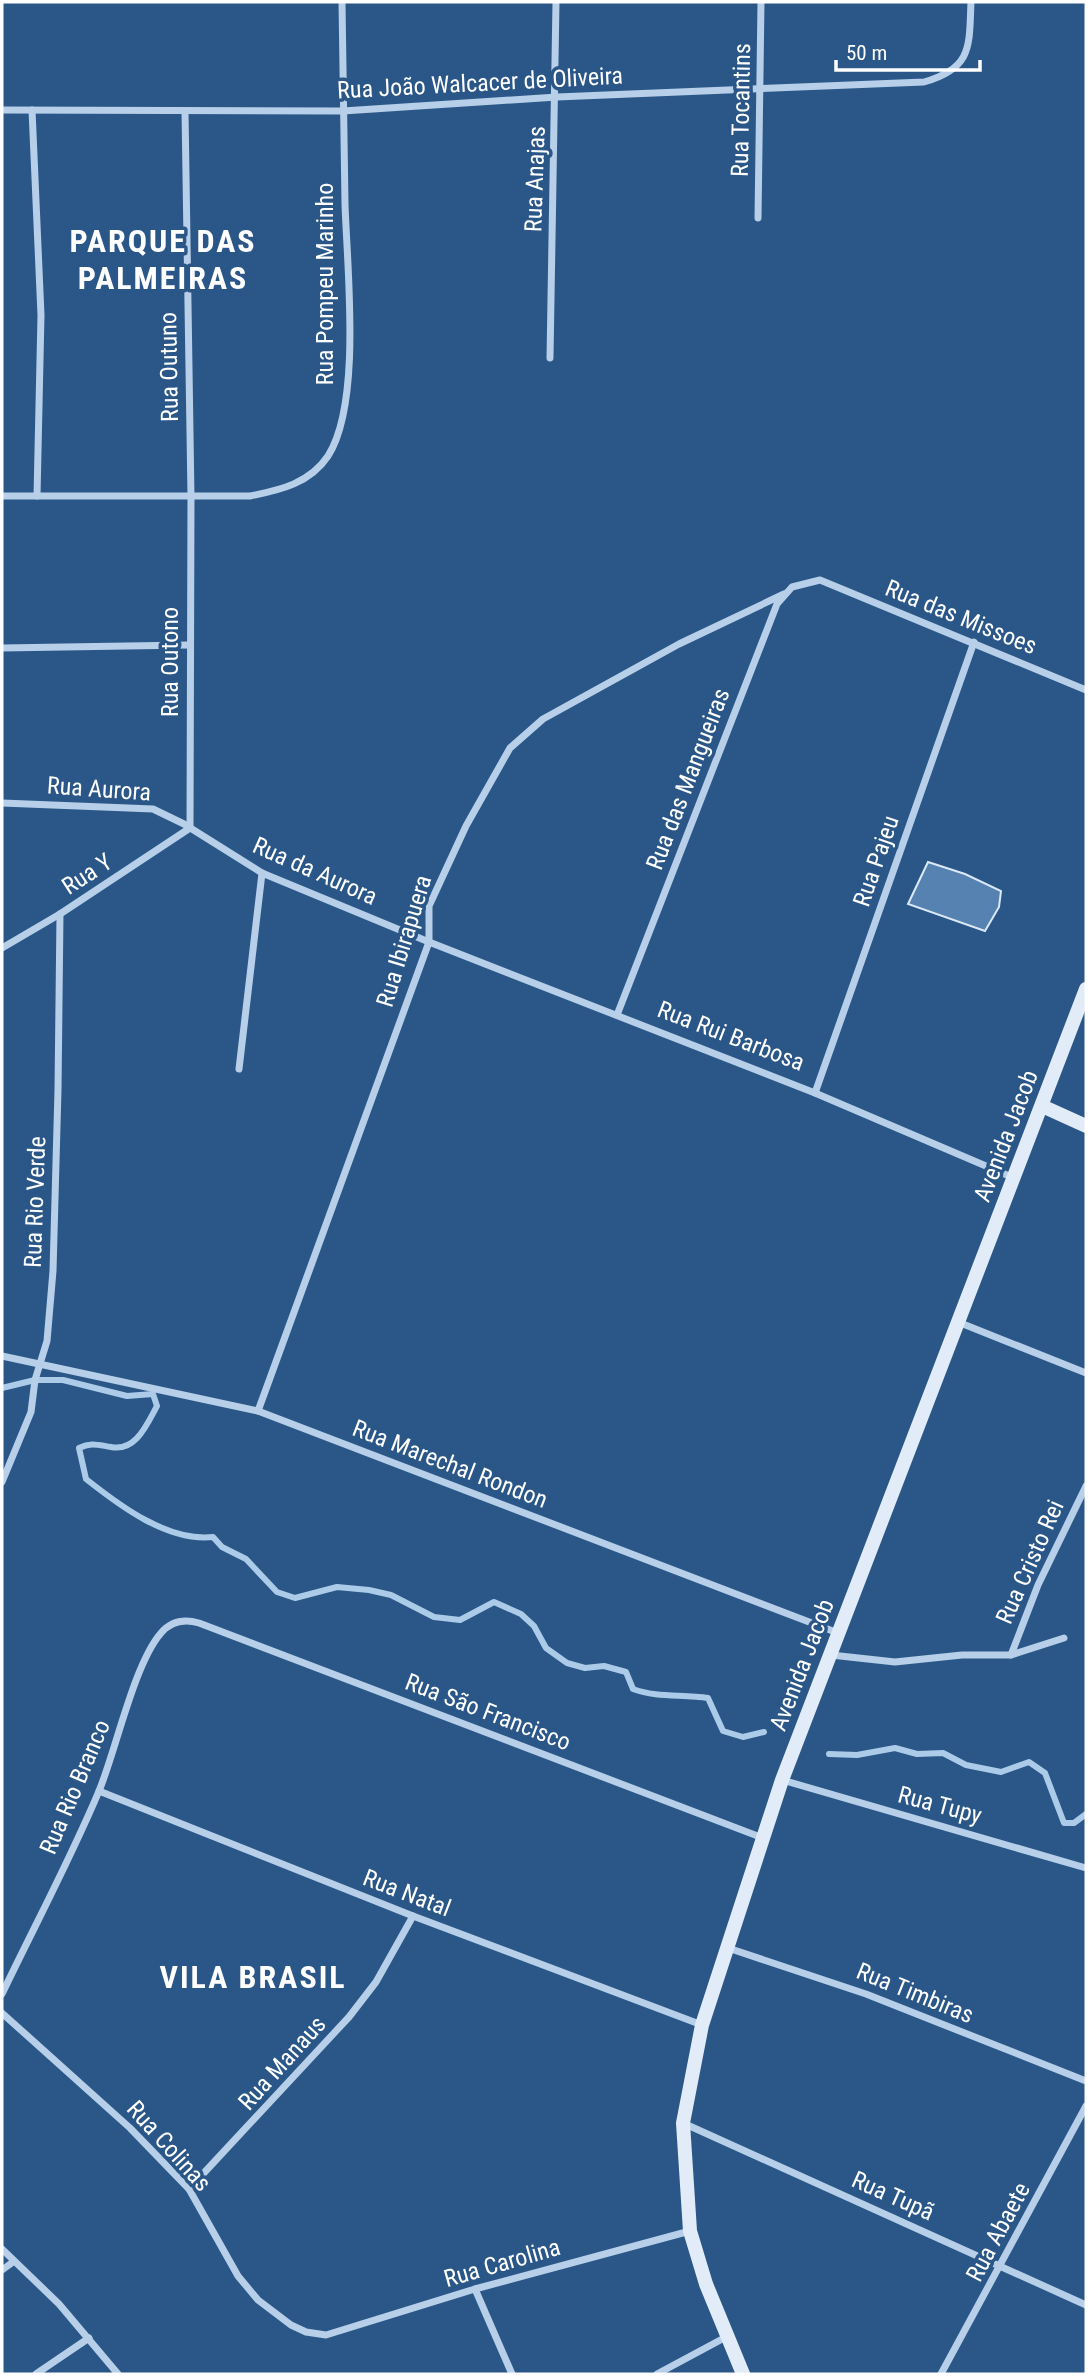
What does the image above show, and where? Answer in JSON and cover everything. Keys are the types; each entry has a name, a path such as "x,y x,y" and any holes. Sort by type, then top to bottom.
{"main road":[{"name":"Avenida Jacob","path":"743,2374 726,2337 690,2231 683,2123 702,2025 782,1780 1086,989"},
{"path":"1042,1106 1086,1126"}],"street":[{"name":"Rua Pompeu Marinho","path":"2,496 250,496 278,491 307,479 317,470 335,444 350,365 342,2"},
{"name":"Rua Anajas","path":"550,358 557,97 556,2"},
{"name":"Rua Tocantins","path":"758,218 762,89 761,2"},
{"name":"Rua João Walcacer de Oliveira","path":"2,110 343,111 557,97 924,82 944,76 957,67 969,49 971,2"},
{"path":"32,110 41,315 37,496"},
{"name":"Rua Outuno","path":"185,111 191,497"},
{"name":"Rua Outono","path":"190,828 191,497"},
{"name":"Rua das Missoes","path":"784,594 792,587 820,580 1086,690"},
{"name":"Rua Ibirapuera","path":"258,1411 429,942 429,906 466,826 510,748 543,719 679,644 784,594"},
{"name":"Rua das Mangueiras","path":"617,1015 777,604 784,594"},
{"name":"Rua Pajeu","path":"815,1093 974,642"},
{"path":"2,648 189,645"},
{"name":"Rua Aurora","path":"2,803 144,808 164,813 190,828"},
{"name":"Rua da Aurora","path":"190,828 262,873 429,942"},
{"name":"Rua Y","path":"2,948 60,914 190,828"},
{"path":"239,1069 262,873"},
{"name":"Rua Rio Verde","path":"2,1482 31,1412 38,1366 47,1340 53,1271 60,914"},
{"name":"Rua Rui Barbosa","path":"429,942 815,1093 1014,1178"},
{"path":"957,1321 1086,1373"},
{"name":"Rua Marechal Rondon","path":"2,1356 38,1366 258,1411 838,1633"},
{"name":"Rua Cristo Rei","path":"1011,1654 1038,1585 1086,1486"},
{"name":"Rua Rio Branco","path":"2,1994 99,1791 145,1663 159,1635 169,1625 179,1621 200,1623"},
{"name":"Rua São Francisco","path":"200,1623 763,1838"},
{"path":"831,1655 895,1662 962,1655 1011,1654 1064,1638"},
{"name":"Rua Tupy","path":"782,1780 1086,1868"},
{"name":"Rua Natal","path":"99,1791 413,1916 702,2025"},
{"name":"Rua Manaus","path":"189,2189 349,2017 376,1982 413,1916"},
{"name":"Rua Timbiras","path":"728,1948 866,1994 1086,2081"},
{"name":"Rua Colinas","path":"2,2013 121,2120 189,2189 238,2276 258,2300 291,2325 306,2332 326,2335"},
{"name":"Rua Abaete","path":"941,2374 1002,2266 1086,2106"},
{"name":"Rua Tupã","path":"683,2123 1086,2305"},
{"name":"Rua Carolina","path":"326,2335 475,2289 690,2231"},
{"path":"2,2249 59,2304 118,2374"},
{"path":"2,2270 13,2262"},
{"path":"475,2289 512,2374"},
{"path":"657,2374 726,2337"},
{"path":"36,2374 89,2338"}],"building":[{"path":"928,862 965,874 1001,891 999,907 985,931 908,904"}],"waterway":[{"path":"2,1388 35,1380 63,1380 127,1396 153,1394 157,1406 134,1441 120,1447 91,1445 79,1448 86,1479 129,1511 162,1528 179,1534 213,1537 222,1547 246,1559 277,1592 295,1598 337,1587 369,1590 391,1595 434,1617 460,1620 494,1602 521,1614 534,1626 546,1648 567,1663 585,1668 604,1666 626,1672 633,1689 642,1692 708,1698 723,1731 743,1737 764,1732"},
{"path":"829,1754 857,1755 895,1748 917,1754 943,1753 966,1765 1001,1772 1029,1762 1045,1773 1064,1823 1074,1823 1086,1814"}],"district":[{"name":"PARQUE DAS PALMEIRAS","path":"163,260"},
{"name":"VILA BRASIL","path":"253,1977"}]}
